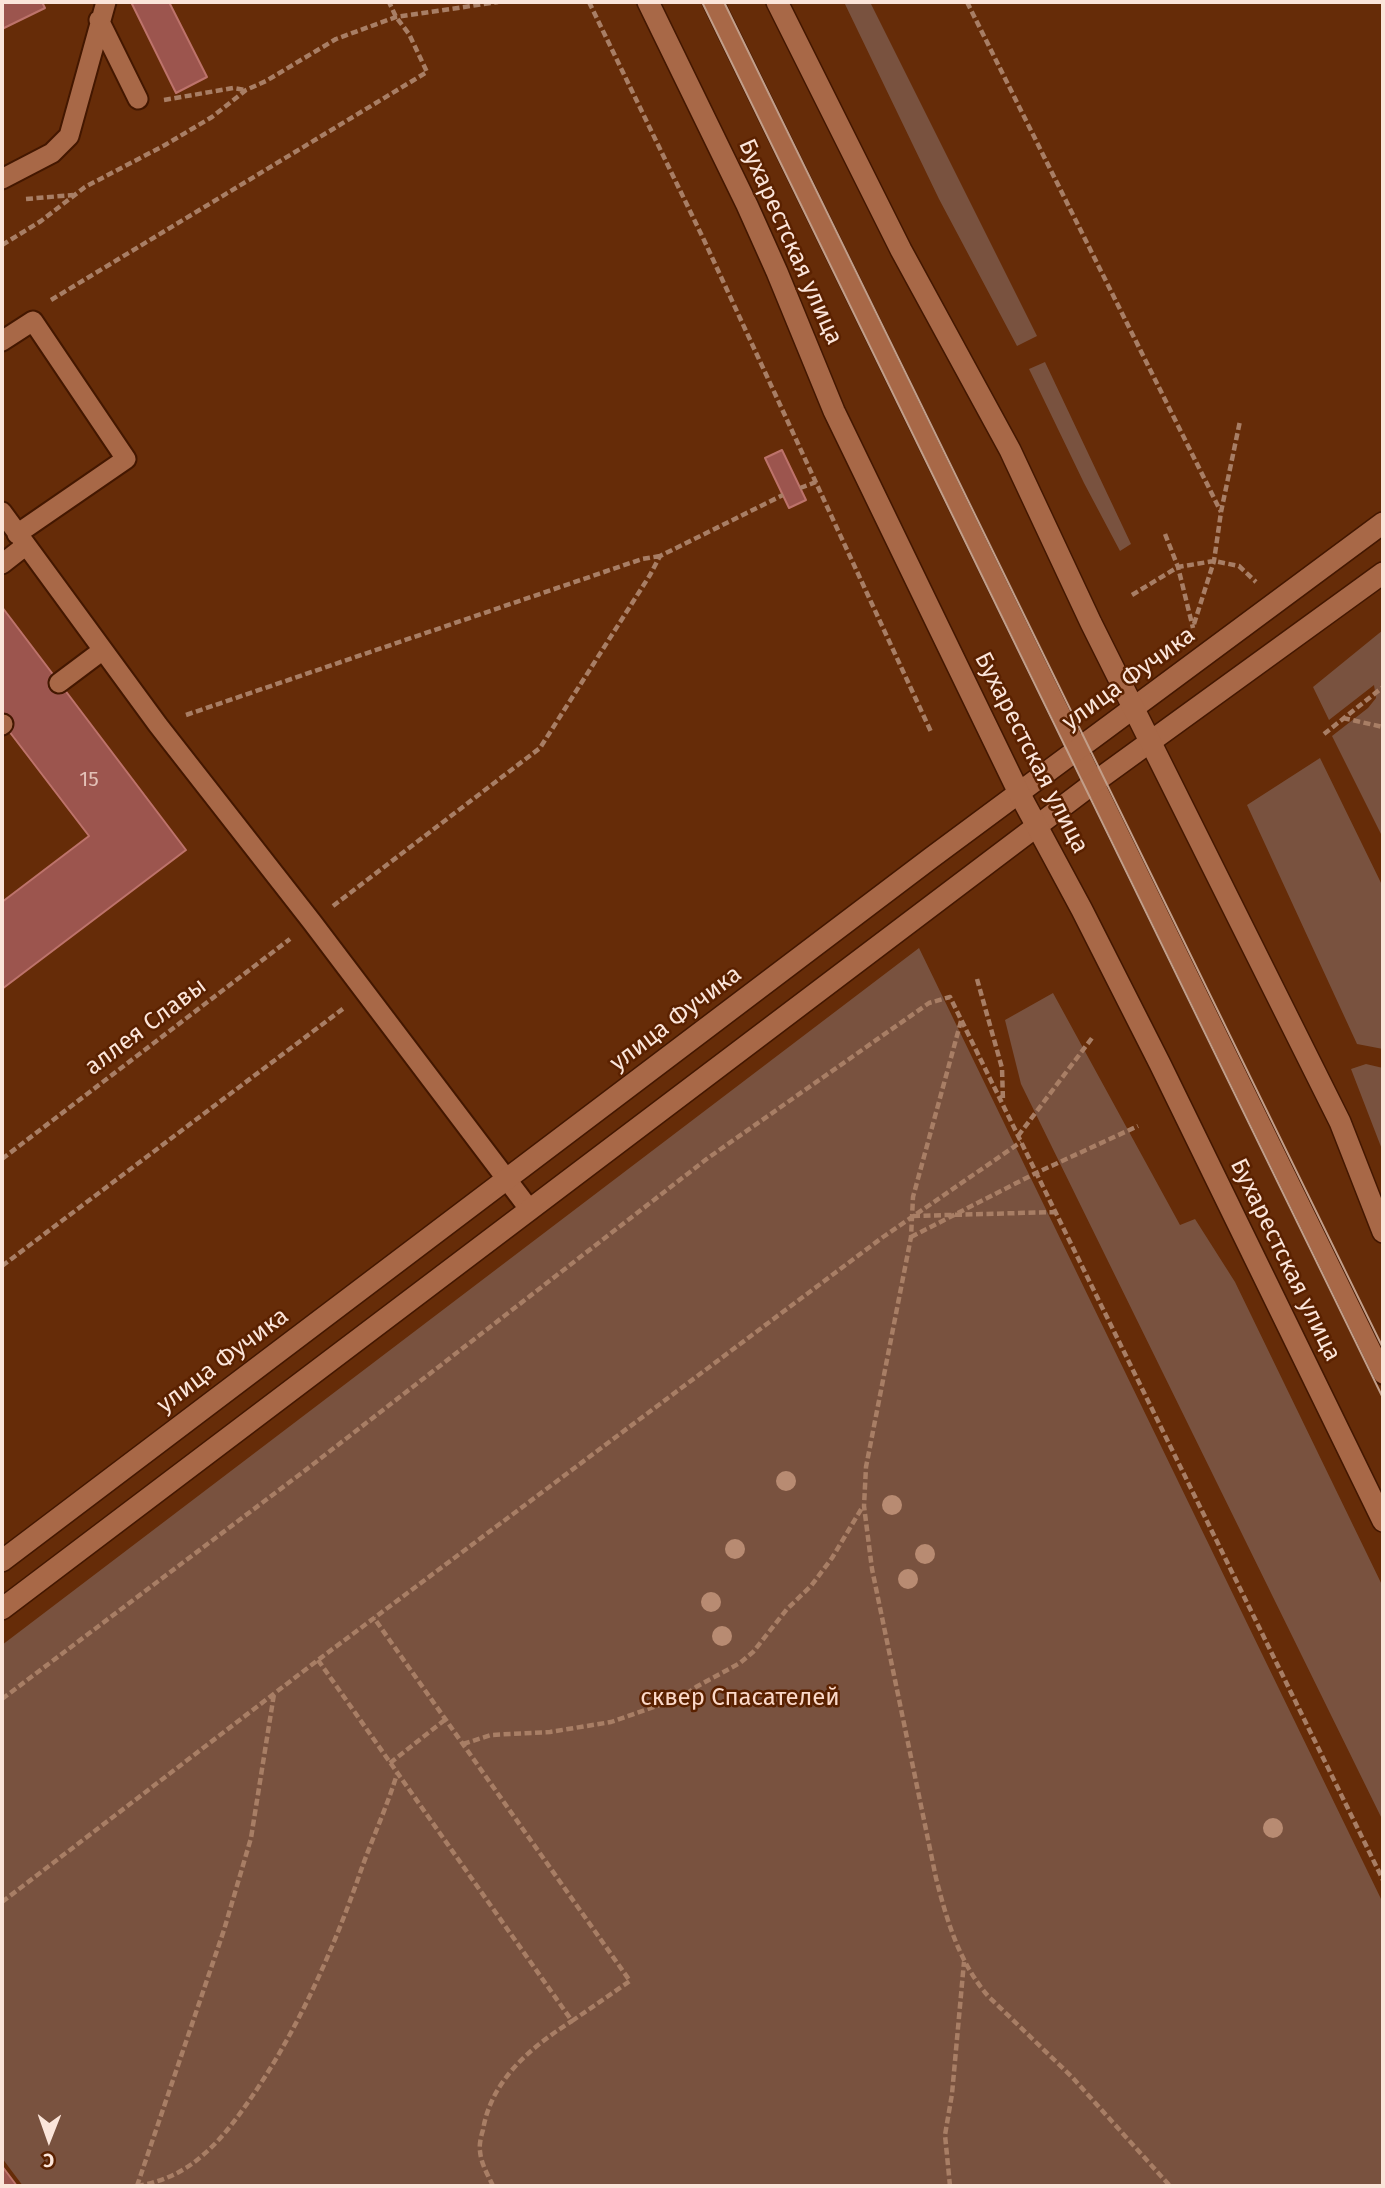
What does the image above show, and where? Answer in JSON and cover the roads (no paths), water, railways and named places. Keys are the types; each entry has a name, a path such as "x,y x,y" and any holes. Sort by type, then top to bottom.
{"street":[{"name":"Бухарестская улица","path":"648,2 752,216 834,411 1019,793 1160,1064 1383,1521"},
{"path":"777,2 901,250 1010,450 1091,623 1340,1122 1383,1232"},
{"name":"улица Фучика","path":"2,1561 931,858 1383,523"},
{"path":"2,1609 1094,783 1383,572"}],"lane":[{"path":"713,2 1383,1374"},
{"path":"102,11 138,99"},
{"path":"2,179 52,153 69,136 102,11"},
{"path":"2,341 33,321 126,459 21,540 2,564"},
{"path":"2,512 158,725 312,922 530,1210"},
{"path":"59,683 103,650"}],"tram line":[{"path":"702,2 1383,1398"},
{"path":"724,2 1383,1348"}],"park label":[{"name":"cквер Спасателей","path":"740,1698"}]}
